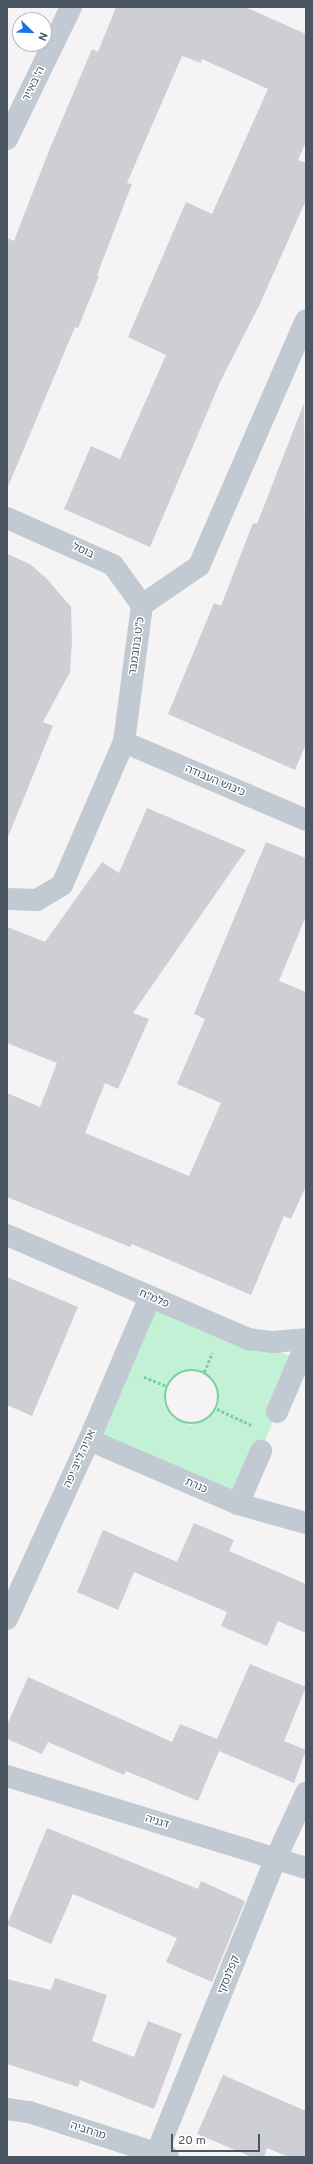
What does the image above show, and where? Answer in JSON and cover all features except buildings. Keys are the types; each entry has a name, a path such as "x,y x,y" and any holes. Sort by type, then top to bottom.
{"street":[{"name":"ה' באייר","path":"10,125 71,7"},
{"name":"כ\"ט בנובמבר","path":"9,900 37,900 62,885 124,742 142,605 199,566 306,320"},
{"name":"בוסל","path":"7,518 113,565 142,605"},
{"name":"כיבוש העבודה","path":"124,742 306,820"},
{"name":"פלמ\"ח","path":"7,1235 248,1339 273,1342 306,1339"},
{"name":"אריה לייב יפה","path":"7,1620 89,1440 150,1297"},
{"path":"277,1412 306,1344"},
{"name":"כנרת","path":"89,1440 238,1504 306,1523"},
{"path":"238,1504 261,1451"},
{"name":"דגניה","path":"7,1776 306,1868"},
{"name":"קפלנסקי","path":"160,2156 276,1858 306,1793"},
{"name":"מרחביה","path":"7,2109 29,2112 160,2156"}],"path":[{"path":"190,1370 204,1372 213,1380 218,1388 217,1409 207,1420 199,1424 181,1423 168,1411 164,1402 166,1386 181,1372 190,1370"},
{"path":"217,1409 255,1427"}],"green space":[{"path":"150,1297 299,1360 238,1504 89,1440","holes":["190,1370 204,1372 213,1380 219,1397 217,1409 207,1420 190,1425 173,1418 164,1402 168,1384 181,1372"]}]}
